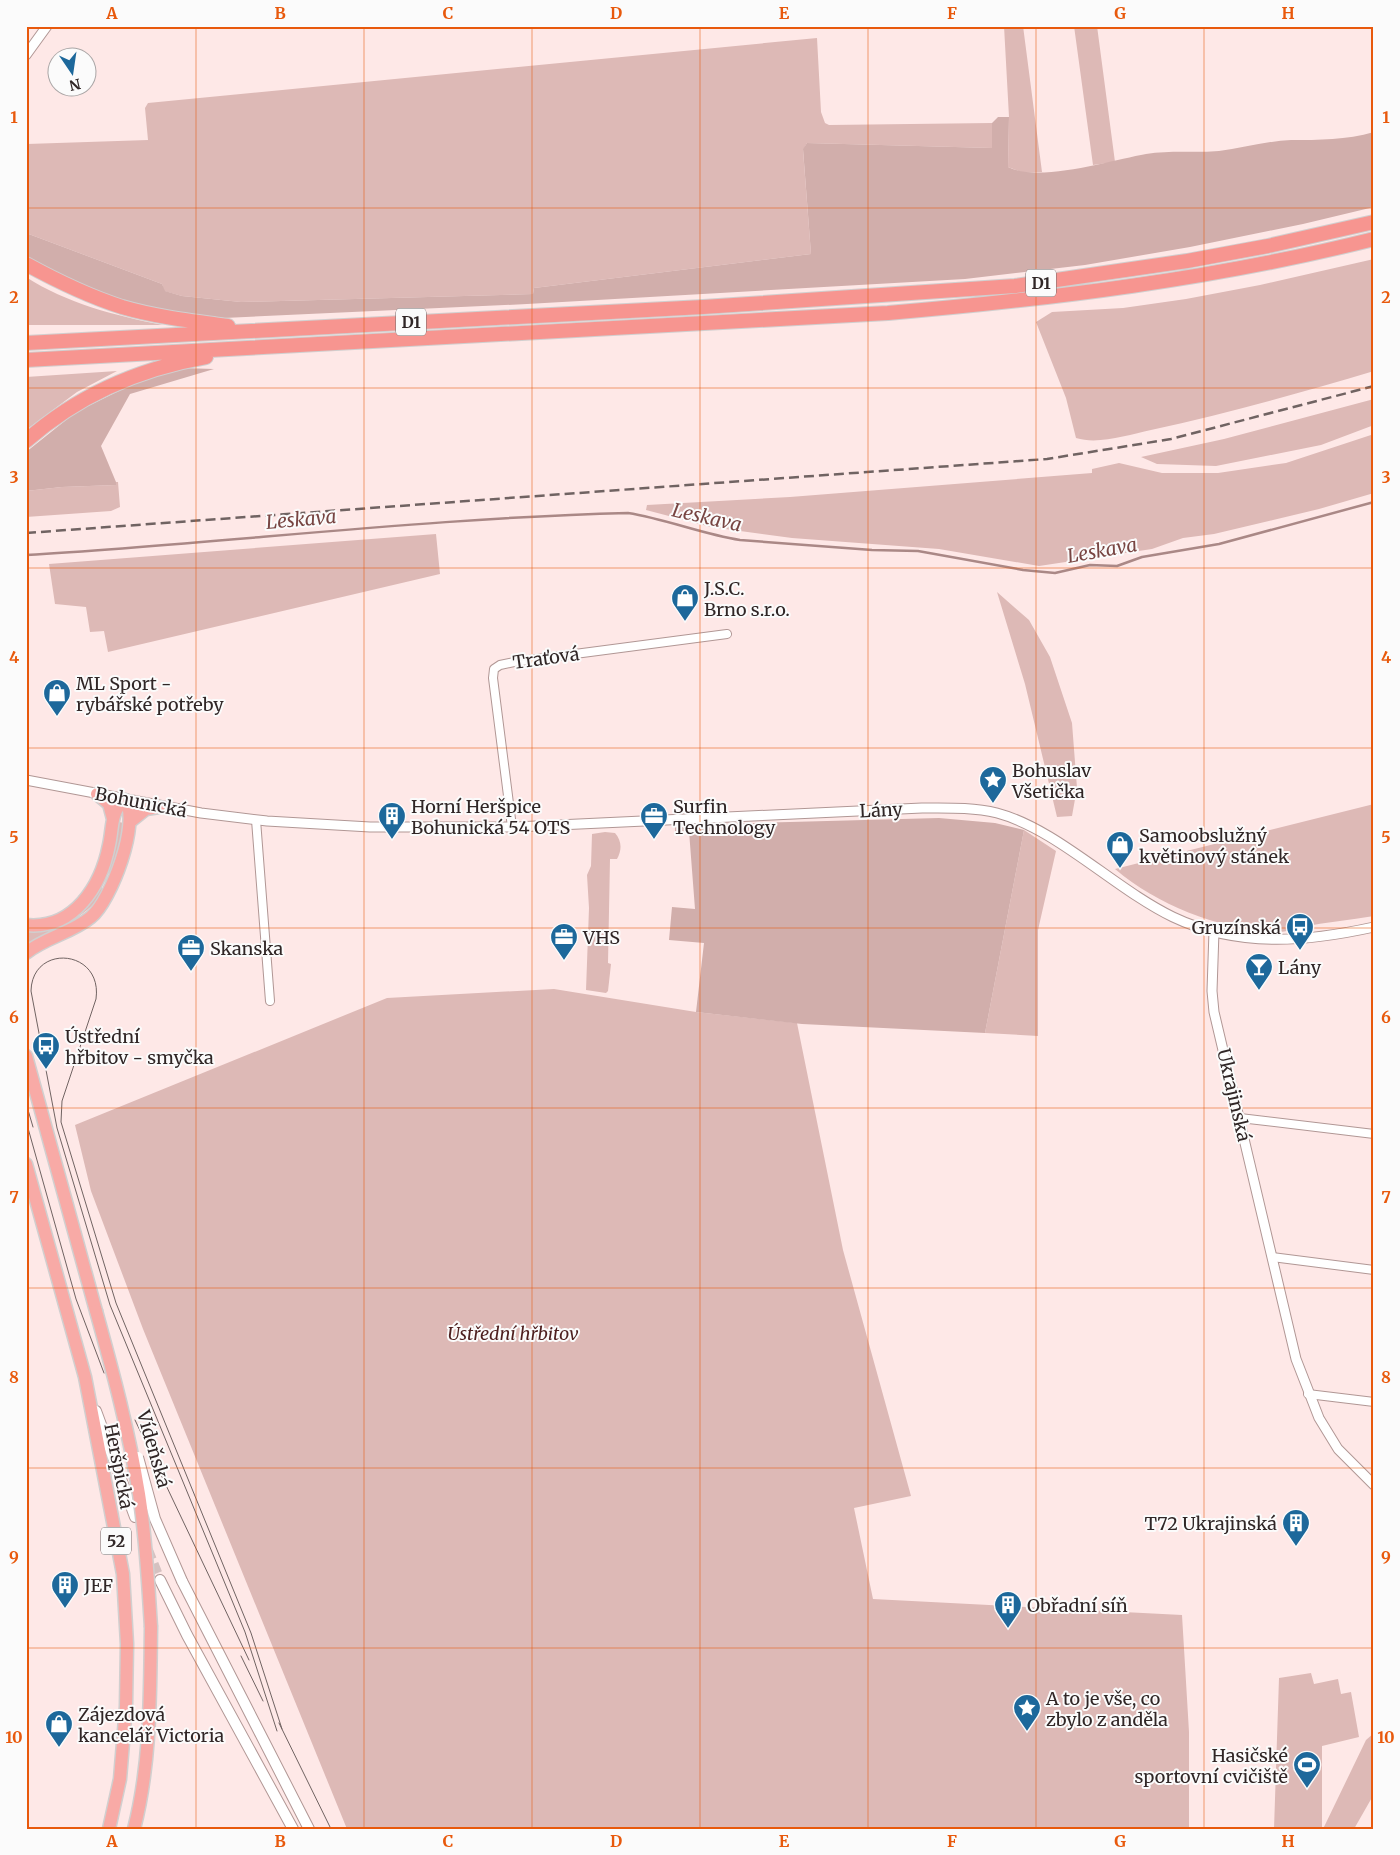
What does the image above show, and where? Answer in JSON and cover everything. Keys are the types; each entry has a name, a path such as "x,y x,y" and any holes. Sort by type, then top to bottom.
{"highway":[{"name":"D1","path":"26,343 849,299 1015,286 1187,261 1268,246 1374,222"},
{"name":"D1","path":"26,360 880,314 1019,302 1191,277 1281,261 1374,239"},
{"path":"26,264 76,290 121,306 161,316 258,331"},
{"path":"26,441 64,411 117,382 178,363 260,347"},
{"path":"97,794 109,804 113,819"},
{"path":"26,925 43,925 57,920 69,914 87,899 104,866 113,819 118,805 125,800 130,807 131,821 113,883 96,913 83,923 43,942 26,953"},
{"path":"131,821 146,809 159,806"},
{"name":"Vídeňská","path":"26,1056 119,1395"},
{"name":"52","path":"26,1164 85,1377"},
{"name":"Heršpická","path":"85,1377 123,1574 127,1644 126,1706 120,1778 109,1829"},
{"name":"Heršpická","path":"119,1395 139,1494 148,1574 151,1627 150,1708 143,1782 134,1829"}],"main road":[{"path":"85,1377 135,1517"},
{"name":"Vídeňská","path":"119,1395 130,1424 156,1519 182,1581 309,1829"},
{"path":"160,1580 187,1635 293,1829"}],"street":[{"path":"26,55 47,26"},
{"name":"Traťová","path":"512,827 493,678 494,669 500,665 514,662 727,634"},
{"name":"Bohunická","path":"26,780 159,806 256,820 353,826 444,828"},
{"name":"Lány","path":"444,828 512,827 922,808 983,810 1008,817 1031,827 1152,906 1183,921 1214,931 1281,941 1313,938 1374,927"},
{"path":"256,820 270,1001"},
{"name":"Ukrajinská","path":"1214,931 1213,1001 1296,1360 1318,1418 1338,1449 1374,1485"},
{"path":"1240,1118 1374,1134"},
{"path":"1272,1257 1374,1270"},
{"path":"1308,1394 1374,1402"}],"green space":[{"path":"1004,26 1023,26 1042,172 1021,172 1008,167 1009,117"},
{"path":"1074,26 1097,26 1115,162 1093,165"},
{"path":"817,38 821,112 825,123 829,125 992,123 992,148 807,143 803,150 811,254 534,288 533,294 241,302 182,296 164,291 162,284 26,233 26,141 27,144 148,140 145,108 148,103"},
{"path":"1374,259 1374,371 1235,410 1123,437 1103,440 1076,438 1066,398 1036,322 1052,312 1123,308 1186,299 1260,285"},
{"path":"26,277 58,294 92,307 163,325 26,325"},
{"path":"117,371 77,392 26,430 26,377"},
{"path":"1374,399 1374,425 1321,445 1216,466 1157,464 1141,457 1224,439"},
{"path":"1374,434 1374,493 1319,509 1214,534 1183,538 1152,549 1039,566 939,549 792,538 711,527 646,510 647,505 790,497 1092,473 1092,469 1119,463 1162,473 1218,473 1286,463"},
{"path":"116,482 118,482 120,507 111,511 26,517 26,491 62,487 116,485"},
{"path":"436,534 440,574 108,652 104,631 90,632 86,607 55,604 49,564"},
{"path":"997,592 1029,620 1050,657 1072,723 1077,788 1072,816 1057,817 1025,684"},
{"path":"1374,804 1374,916 1311,925 1283,932 1236,927 1192,914 1171,905 1151,895 1115,869"},
{"path":"119,822 124,823 119,851 115,864 108,874"},
{"path":"1024,830 1056,851 1038,930 1038,1036 985,1033"},
{"path":"615,833 619,839 620,846 617,859 610,859 608,963 611,964 608,991 606,993 586,990 589,908 587,875 591,866 592,834"},
{"path":"101,886 103,892 87,910 26,948 26,928 85,908"},
{"name":"Ústřední hřbitov","path":"554,989 696,1012 797,1023 843,1250 911,1496 854,1508 873,1599 1182,1615 1189,1732 1189,1829 347,1829 143,1329 91,1191 75,1125 387,998"},
{"name":"Hasičské sportovní cvičiště","path":"1311,1673 1314,1684 1338,1679 1341,1694 1351,1692 1359,1737 1322,1746 1322,1829 1274,1829 1279,1678"},
{"path":"1374,1733 1374,1794 1354,1829 1323,1829 1366,1740"}],"shaded area":[{"path":"998,117 1009,117 1008,167 1038,173 1076,169 1146,154 1219,151 1273,142 1343,138 1374,132 1374,207 1303,224 1190,247 1085,265 965,279 527,304 224,318 148,308 82,287 26,257 26,233 162,284 165,291 182,296 241,302 533,294 534,288 811,254 803,149 807,143 992,148 992,123"},
{"path":"182,368 214,369 130,394 101,446 116,485 62,487 26,491 26,452 76,412 131,385"},
{"path":"939,818 995,823 1024,830 985,1033 802,1024 696,1012 704,943 669,940 672,907 695,909 689,831 675,833 675,825"}],"waterway":[{"name":"Leskava","path":"26,555 402,525 628,513 740,540 872,550 918,551 1023,570 1055,573 1090,565 1117,566 1142,557 1219,544 1374,502"}],"tunnel":[{"path":"148,1550 160,1580"}],"tram line":[{"path":"277,1731 245,1632 110,1305 57,1128 31,991 34,976 43,965 54,959 66,958 79,962 89,970 95,982 96,999 62,1101 61,1122 116,1303 251,1633 282,1729"},
{"path":"26,1103 33,1127"},
{"path":"26,1121 76,1299 104,1373"},
{"path":"135,1420 249,1660"},
{"path":"241,1656 263,1701"},
{"path":"279,1723 331,1829"}],"railway":[{"path":"26,533 1047,459 1171,439 1374,386"}],"place":[{"name":"J.S.C. Brno s.r.o.","path":"685,622"},
{"name":"ML Sport - rybářské potřeby","path":"57,717"},
{"name":"Bohuslav Všetička","path":"993,804"},
{"name":"Horní Heršpice Bohunická 54 OTS","path":"392,840"},
{"name":"Surfin Technology","path":"654,840"},
{"name":"Samoobslužný květinový stánek","path":"1120,869"},
{"name":"Gruzínská","path":"1300,951"},
{"name":"VHS","path":"564,961"},
{"name":"Skanska","path":"191,972"},
{"name":"Lány","path":"1259,991"},
{"name":"Ústřední hřbitov - smyčka","path":"46,1070"},
{"name":"T72 Ukrajinská","path":"1296,1547"},
{"name":"JEF","path":"65,1609"},
{"name":"Obřadní síň","path":"1008,1629"},
{"name":"A to je vše, co zbylo z anděla","path":"1027,1732"},
{"name":"Zájezdová kancelář Victoria","path":"59,1748"},
{"name":"Hasičské sportovní cvičiště","path":"1307,1789"}]}
